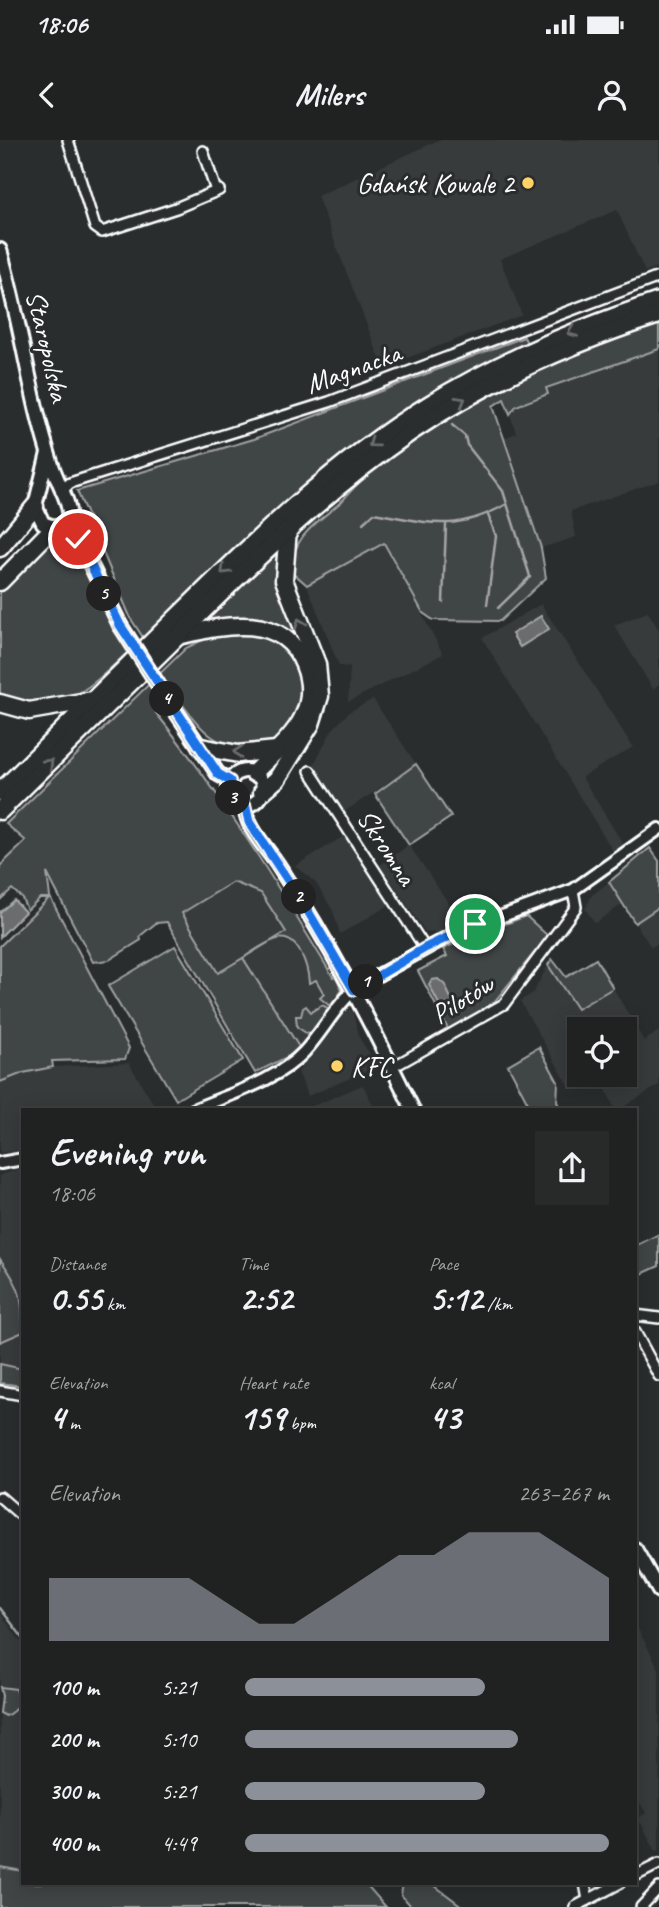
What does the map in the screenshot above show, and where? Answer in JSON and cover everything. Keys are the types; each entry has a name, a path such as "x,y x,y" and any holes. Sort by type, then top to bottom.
{"highway":[{"path":"0,792 275,523 383,435 427,406 505,363 593,323 659,301"},
{"path":"0,811 288,529 375,457 457,403 530,365 659,315"},
{"path":"0,548 37,500"},
{"path":"0,582 60,526"},
{"path":"262,792 277,779 312,724 320,696 317,664 284,580 288,529"},
{"path":"178,636 242,624 271,630 294,647 307,671 309,697 298,726 254,773"},
{"path":"0,704 29,711 93,700"},
{"path":"201,747 238,754 276,750"}],"main road":[{"name":"Staropolska","path":"0,250 48,453 61,492"},
{"name":"Staropolska","path":"37,500 38,485 48,453"},
{"path":"60,526 70,512 61,492 49,490 37,500 43,523 60,526 78,539 120,625 218,774 230,781"},
{"path":"238,773 254,773 261,781 262,792 256,801 245,804 231,797 230,781 238,773"},
{"path":"245,804 249,822 305,906 354,990 410,1108"},
{"path":"637,1552 659,1591"}],"street":[{"path":"68,140 95,227 102,232 176,208 217,190 202,151"},
{"name":"Magnacka","path":"61,492 70,483 329,402 659,277"},
{"name":"Skromna","path":"310,771 425,948"},
{"path":"197,1108 288,1066 304,1052 354,990 425,948 475,924 573,890 659,829"},
{"name":"Pilotów","path":"400,1063 504,1004 576,907 573,890"},
{"path":"0,1163 21,1159"},
{"path":"637,1315 659,1318"},
{"path":"637,1336 659,1376"},
{"path":"0,1391 21,1395"},
{"path":"0,1496 21,1515"},
{"path":"637,1874 659,1864"},
{"path":"584,1885 588,1900"},
{"path":"575,1907 616,1885"},
{"path":"641,1907 659,1888"}],"shaded area":[{"path":"439,140 659,140 659,266 645,272 617,210 500,259 522,315 383,367 317,196"},
{"path":"659,321 659,349 546,388 548,394 516,406 510,414 504,399 493,406 541,548 546,578 500,621 433,620 423,613 384,543 307,585 290,570 297,547 315,523 364,478 431,429 504,386 581,351"},
{"path":"524,337 527,343 471,372 419,404 322,474 233,552 144,639 131,619 77,491 254,439"},
{"path":"659,349 659,481 571,511 576,537 541,548 504,438 516,433 510,414 516,406 547,394 546,388"},
{"path":"58,538 69,542 75,550 128,652 98,679 71,697 40,705 0,699 0,588 49,541"},
{"path":"384,543 443,654 348,702 350,667 339,666 307,585"},
{"path":"283,546 308,656 281,635 259,623 235,619 201,626"},
{"path":"541,604 633,747 582,777 623,844 613,851 482,638"},
{"path":"648,612 659,630 659,684 653,689 614,625"},
{"path":"541,616 549,629 520,647 512,634"},
{"path":"257,633 285,647 298,668 302,689 299,710 288,728 273,741 254,748 233,747 206,732 176,696 156,713 227,809 333,977 336,976 342,990 331,1007 320,998 324,994 316,980 309,983 307,969 297,947 285,939 271,941 286,932 261,893 233,882 182,913 218,973 246,956 243,958 299,1047 289,1056 255,1073 167,922 156,923 140,936 141,940 109,960 93,962 47,873 50,897 129,1048 125,1059 52,1061 53,1067 23,1073 0,1082 0,946 49,898 40,898 27,910 22,898 12,889 0,900 0,866 26,841 6,824 186,648 215,634"},
{"path":"373,699 416,764 344,812 314,764 332,730 349,712"},
{"path":"416,764 451,817 409,845 375,794"},
{"path":"344,836 385,895 388,906 340,934 333,911 316,883 295,866"},
{"path":"409,845 460,920 436,935 434,931 426,933 380,865"},
{"path":"650,848 659,861 659,907 635,923 609,882"},
{"path":"233,882 261,893 287,932 276,939 294,943 306,963 309,982 315,979 325,995 320,998 324,1004 310,1012 307,1006 298,1018 306,1033 312,1032 299,1047 243,959 218,973 182,912"},
{"path":"609,882 623,904 595,923 585,909 592,895"},
{"path":"14,900 25,912 0,937 0,912"},
{"path":"659,907 659,943 651,947 635,923"},
{"path":"526,916 548,936 490,1007 449,1031 418,971 447,956 443,949"},
{"path":"175,946 243,1060 176,1100 108,986"},
{"path":"552,959 566,977 596,959 613,988 577,1009 548,965"},
{"path":"548,965 577,1009 613,988 630,1017 567,1017 567,1083 520,1001 533,993"},
{"path":"438,979 445,985 453,1003 441,1008 429,985 432,980"},
{"path":"322,1005 330,1009 312,1032 306,1033 297,1027 296,1016 301,1016 303,1008 306,1006 311,1012"},
{"path":"346,1010 352,1010 360,1039 378,1066 308,1096 298,1072"},
{"path":"637,1029 644,1041 659,1031 659,1085 622,1108 615,1108 605,1087 637,1087"},
{"path":"539,1047 558,1082 557,1102 560,1108 530,1108 508,1065"},
{"path":"129,1063 156,1108 21,1108 21,1150 0,1153 0,1082 23,1073 53,1067"},
{"path":"363,1085 374,1108 306,1108"},
{"path":"21,1169 21,1293 16,1281 0,1259 0,1175"},
{"path":"659,1234 659,1266 637,1276 637,1245"},
{"path":"0,1259 19,1293 21,1333 0,1342"},
{"path":"21,1333 21,1369 0,1364 0,1342"},
{"path":"0,1364 21,1369 21,1386 0,1383"},
{"path":"0,1613 21,1642 21,1871 0,1867"},
{"path":"637,1627 659,1669 659,1850 656,1851 638,1818 646,1813 637,1798"},
{"path":"0,1687 16,1689 18,1694 18,1705 6,1716 0,1713"},
{"path":"0,1867 21,1871 21,1885 367,1885 386,1907 0,1907"},
{"path":"403,1885 434,1885 463,1907 412,1907 401,1895"}],"waterway":[{"path":"452,425 465,436 467,445 503,491 529,573 530,577 498,608"},
{"path":"363,523 374,513 427,522 456,522 472,519 507,504"},
{"path":"487,605 496,536 488,515"},
{"path":"443,602 446,525"},
{"path":"0,1608 21,1635"}],"place":[{"name":"Gdańsk Kowale 2","path":"528,183"},
{"name":"KFC","path":"337,1066"}],"route":[{"path":"78,539 109,606 142,662 218,774 230,781 231,797 245,804 249,822 305,906 354,990 425,948 475,924"}]}
